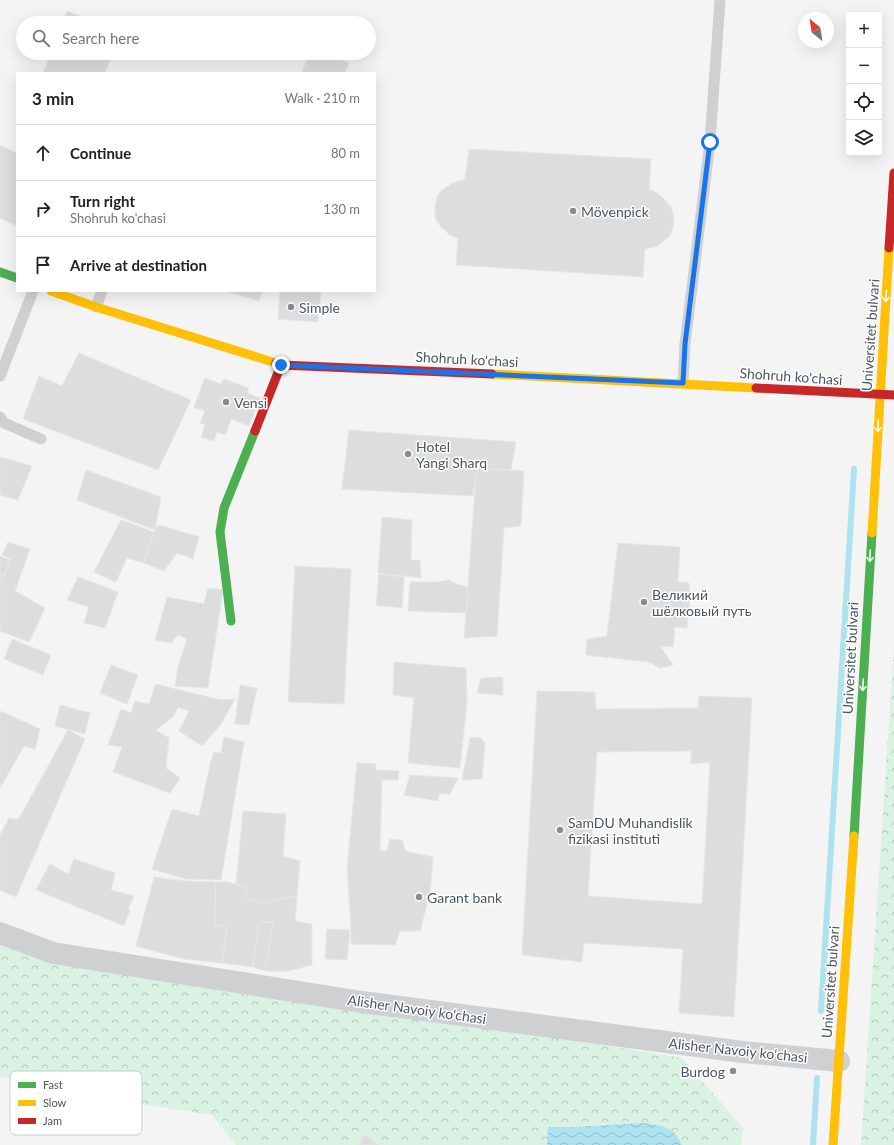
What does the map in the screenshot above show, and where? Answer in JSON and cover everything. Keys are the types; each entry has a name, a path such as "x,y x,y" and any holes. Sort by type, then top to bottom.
{"main road":[{"name":"Universitet bulvari","path":"833,1145 894,173"},
{"path":"0,272 16,278"},
{"name":"Shohruh ko'chasi","path":"54,292 96,307 281,365 683,383 894,395"},
{"path":"231,621 220,532 224,508 281,365"}],"street":[{"name":"Alisher Navoiy ko'chasi","path":"0,933 53,953 355,1001 743,1052 839,1061"}],"lane":[{"path":"683,383 685,344 710,142 720,0"},
{"path":"0,376 33,292"},
{"path":"96,307 102,292"},
{"path":"0,417 4,423 41,439"}],"green space":[{"path":"894,647 894,1145 861,1145"},
{"path":"0,935 51,953 682,1058 743,1128 741,1145 236,1145 212,1115 142,1104 142,1071 10,1071 10,1078 0,1076"}],"water":[{"path":"643,1123 661,1126 671,1130 679,1138 682,1145 547,1145 548,1127"}],"building":[{"path":"67,11 80,16 65,16"},
{"path":"48,60 110,60 105,72 43,72"},
{"path":"307,60 341,60 349,63 345,72 302,72"},
{"path":"0,145 16,153 16,226 0,218"},
{"path":"469,149 651,159 649,189 662,197 671,207 674,224 670,235 658,246 645,249 643,277 456,265 458,238 450,235 441,227 435,218 435,206 438,195 442,190 453,183 465,179"},
{"path":"228,292 263,292 259,301"},
{"path":"280,292 321,292 318,322 278,319"},
{"path":"79,353 191,400 158,470 23,419 39,376 62,386"},
{"path":"205,378 221,384 224,379 249,388 247,393 260,398 249,426 231,419 225,435 217,432 214,441 201,437 205,425 200,423 205,411 194,407"},
{"path":"349,430 516,442 511,470 478,468 473,496 342,489"},
{"path":"0,457 32,466 18,500 0,495"},
{"path":"478,468 524,471 521,526 504,528 497,636 464,638 476,477"},
{"path":"86,470 161,497 155,530 77,500"},
{"path":"382,517 412,520 411,560 420,560 421,578 378,573"},
{"path":"121,520 154,532 143,563 127,558 116,582 94,572"},
{"path":"159,525 199,537 193,559 177,553 164,571 144,563 155,530"},
{"path":"8,542 30,549 15,591 45,608 29,642 0,631 0,575 4,577 11,559 2,555"},
{"path":"618,543 680,547 678,582 689,583 690,599 687,628 675,627 673,647 660,646 673,665 660,668 649,662 586,655 587,639 607,636"},
{"path":"0,556 10,560 4,576 0,574"},
{"path":"295,566 351,569 344,704 288,702"},
{"path":"379,574 404,577 402,608 376,605"},
{"path":"78,577 118,592 105,628 84,623 89,607 67,600"},
{"path":"449,580 456,584 468,587 466,613 408,611 410,582 437,582"},
{"path":"208,588 223,590 208,688 175,686 178,667 187,639 178,635 171,643 155,640 167,597 204,604"},
{"path":"12,639 51,655 43,675 4,659"},
{"path":"394,662 466,668 467,702 460,768 408,763 414,698 393,695"},
{"path":"111,665 138,675 127,704 100,693"},
{"path":"503,677 503,695 477,693 481,678"},
{"path":"156,684 221,700 235,699 221,724 202,746 179,731 189,711 178,707 173,717 156,730 169,738 166,768 180,778 170,793 113,772 122,747 108,745 121,709 131,713 135,701 149,704"},
{"path":"240,685 257,688 249,725 235,724"},
{"name":"SamDU Muhandislik fizikasi instituti","path":"537,691 595,692 596,709 698,708 699,696 752,698 734,1017 679,1013 683,949 584,943 582,962 522,955","holes":["691,751 691,764 710,762 702,904 588,896 597,752"]},
{"path":"60,705 90,713 85,734 55,726"},
{"path":"0,711 40,729 35,749 24,746 0,788"},
{"path":"68,730 85,739 16,897 0,890 0,835 9,818 18,820"},
{"path":"224,737 244,742 221,880 186,879 152,869 172,809 199,816 211,760 214,752 221,753"},
{"path":"480,737 485,743 482,779 462,780 470,738"},
{"path":"357,763 376,764 376,770 399,771 398,780 382,780 380,850 387,852 390,839 402,840 405,851 433,857 430,893 420,931 400,931 395,945 351,944 347,868"},
{"path":"410,775 458,778 450,794 439,794 438,801 404,795"},
{"path":"243,811 286,814 283,856 300,861 297,896 264,903 247,899 245,886 236,884"},
{"path":"74,859 115,873 111,890 134,896 128,909 130,910 124,926 36,890 50,864 68,874"},
{"path":"154,877 187,881 216,882 215,924 227,927 222,963 184,959 136,946"},
{"path":"216,882 227,882 245,886 247,899 264,903 297,896 295,921 312,924 312,965 288,971 265,971 273,922 259,922 253,967 222,963 227,927 215,924"},
{"path":"259,922 273,922 265,971 253,967"},
{"path":"327,929 350,930 347,960 325,959"},
{"path":"364,1135 379,1145 359,1145"}],"waterway":[{"path":"821,1011 854,469"},
{"path":"813,1145 817,1078"}],"traffic: fast":[{"path":"0,272 16,278"},
{"path":"231,621 220,532 224,508 255,431"},
{"path":"854,836 872,533"}],"traffic: slow":[{"path":"872,533 889,248"},
{"path":"54,292 96,307 276,363"},
{"path":"492,374 756,388"},
{"path":"833,1145 854,836"}],"traffic: jam":[{"path":"889,248 894,173"},
{"path":"276,363 281,365 492,374"},
{"path":"255,431 281,365"},
{"path":"756,388 894,395"}],"place":[{"name":"Mövenpick","path":"573,211"},
{"name":"Simple","path":"291,307"},
{"name":"Vensi","path":"226,402"},
{"name":"Hotel Yangi Sharq","path":"408,454"},
{"name":"Великий шёлковый путь","path":"644,602"},
{"name":"SamDU Muhandislik fizikasi instituti","path":"560,830"},
{"name":"Garant bank","path":"419,897"},
{"name":"Burdog","path":"733,1071"}],"route":[{"path":"281,365 683,383 685,344 710,142"}]}
